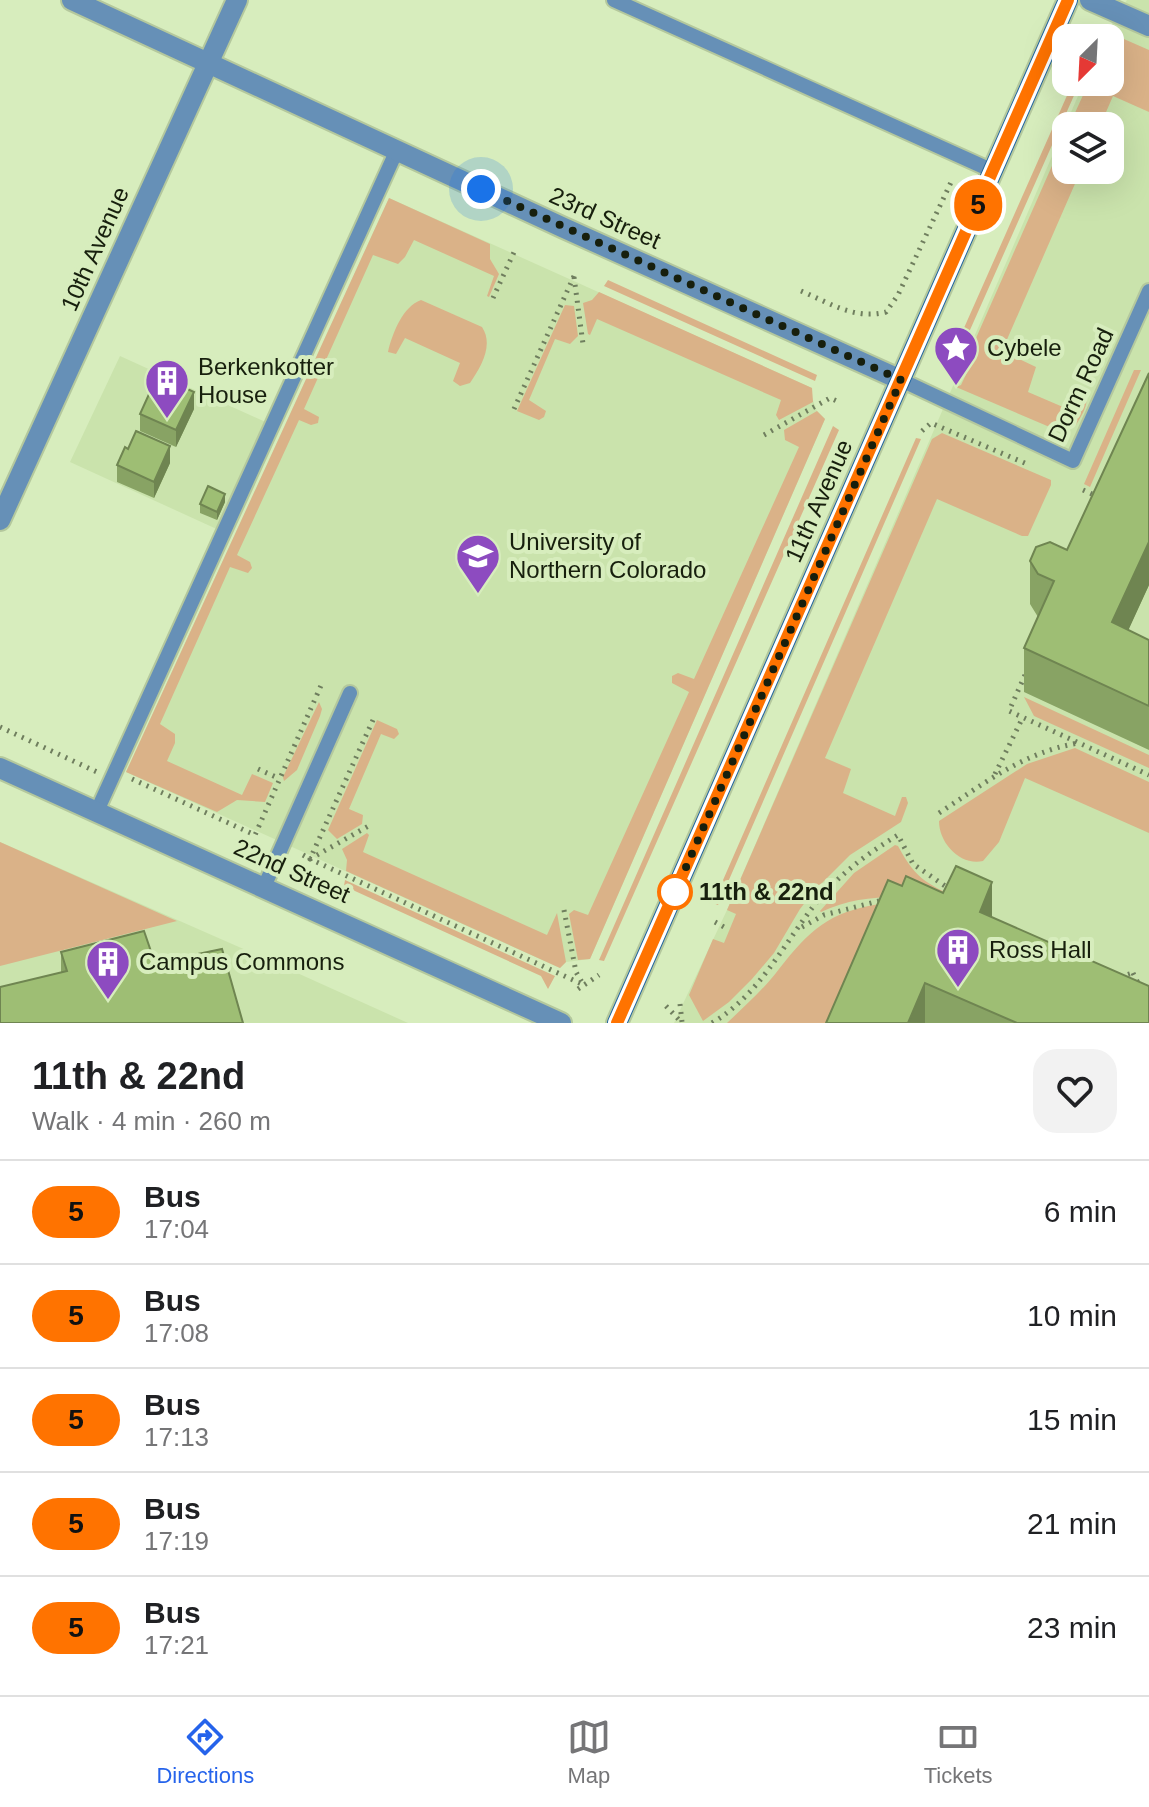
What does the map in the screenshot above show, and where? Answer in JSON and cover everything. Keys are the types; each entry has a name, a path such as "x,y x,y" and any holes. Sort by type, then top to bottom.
{"main road":[{"name":"11th Avenue","path":"617,1023 1068,0"}],"street":[{"name":"23rd Street","path":"72,0 901,380"},
{"name":"10th Avenue","path":"0,520 237,0"},
{"path":"1090,0 1149,26"},
{"name":"22nd Street","path":"0,768 561,1023"}],"lane":[{"path":"614,0 993,171"},
{"path":"97,811 397,150"},
{"name":"Dorm Road","path":"901,380 1073,461 1149,291"},
{"path":"264,887 350,693"}],"path":[{"path":"801,291 852,313 866,315 886,312 898,295 953,178"},
{"path":"493,298 515,250"},
{"path":"514,409 574,276 583,344"},
{"path":"764,435 830,398 839,402"},
{"path":"922,431 931,423 1036,469"},
{"path":"1083,490 1092,494"},
{"path":"1028,669 1009,711 1149,775"},
{"path":"115,772 255,835 323,681"},
{"path":"994,777 1023,717"},
{"path":"310,859 373,720"},
{"path":"0,727 98,772"},
{"path":"939,813 1030,756 1079,743"},
{"path":"258,769 278,778"},
{"path":"310,859 372,824"},
{"path":"712,1023 748,996 823,894 847,870 898,835 913,864 956,893"},
{"path":"303,855 581,987"},
{"path":"797,929 824,915 850,907 892,901"},
{"path":"564,910 581,987"},
{"path":"715,922 724,927"},
{"path":"1133,973 1147,1001 1140,1018 1126,1011 1114,992 1122,976 1133,973"},
{"path":"581,987 599,975"},
{"path":"680,1004 682,1022"},
{"path":"666,1006 682,1022"}],"shaded area":[{"path":"1127,0 1149,0 1149,1023 674,1023 727,910 1052,156 1052,184 1124,184 1124,112 1071,112 1078,96 1124,96 1124,24 1112,24"},
{"path":"1124,39 1149,50 1149,112 1113,96 1124,96"},
{"path":"1067,96 1074,96 1067,112 1060,112"},
{"path":"1083,96 1113,96 1106,112 1075,112"},
{"path":"1052,129 1052,145 962,348 956,346"},
{"path":"1052,166 1052,184 1075,184 1002,351 1036,367 1028,392 1063,407 1072,389 1081,388 1085,392 1086,406 1076,425 1059,431 956,387 961,385 971,364 969,354"},
{"name":"University of Northern Colorado","path":"389,198 812,388 817,411 825,419 590,959 566,962 560,968 126,772"},
{"path":"389,198 490,244 490,259 499,274 489,297 494,276 414,240 398,264 373,255 304,409 319,417 318,423 311,425 299,420 237,555 250,562 252,568 248,573 230,567 160,724 175,734 175,743 167,761 242,795 252,774 273,783 265,802 237,800 217,812 126,772"},
{"path":"608,280 817,375 815,381 604,286"},
{"path":"599,292 812,388 813,402 779,420 776,415 781,400 597,319 588,334 583,303 592,300"},
{"path":"421,300 482,327 486,348 482,363 470,383 460,386 453,381 460,363 405,338 396,354 388,352 395,329 404,314"},
{"path":"565,305 574,306 578,336 570,344 555,339 529,400 546,411 539,420 517,411"},
{"path":"120,356 270,424 221,531 70,462"},
{"path":"1134,370 1141,370 1090,487 1084,484"},
{"path":"817,411 825,419 590,959 578,960 569,914 574,910 588,915 689,692 672,683 672,676 678,673 694,679 799,447 785,440 784,430"},
{"path":"833,426 839,430 604,961 599,960"},
{"path":"942,433 1051,480 1051,485 1028,536 937,499 825,758 851,769 843,793 895,816 902,797 906,797 908,803 901,822 850,855 814,891 774,953 752,979 729,1002 703,1021 689,995 713,939 724,943 736,914 727,910 932,439"},
{"path":"916,438 921,439 718,905 713,903"},
{"path":"1024,697 1149,755 1149,768 1034,716"},
{"path":"319,702 322,709 320,716 297,770 284,781 283,777"},
{"path":"377,720 397,729 399,734 394,739 381,734 349,809 363,815 362,824 337,839 328,830"},
{"path":"1075,748 1149,782 1149,833 1025,778 999,842 983,861 966,860 947,845 939,821 1027,764"},
{"path":"367,833 363,852 547,935 557,913 566,962 560,968 346,871 347,860 342,849"},
{"path":"0,842 264,958 408,1023 0,1023"},
{"path":"0,842 170,918 177,921 0,966"},
{"path":"895,845 918,875 965,901 874,898 820,911 854,873"},
{"path":"345,880 555,976 548,989 541,976 344,886"},
{"path":"880,904 843,1023 727,1023 811,933 847,912"}],"building":[{"path":"1149,373 1149,542 1112,622 1149,640 1149,706 1024,648 1054,581 1038,574 1030,561 1036,547 1050,542 1067,550"},
{"path":"161,377 194,392 176,430 140,414"},
{"path":"136,431 170,446 154,482 117,465"},
{"path":"208,486 225,494 217,512 200,504"},
{"path":"956,866 992,882 980,912 1149,986 1149,1023 1017,1023 925,983 908,1023 826,1023 888,880 902,886 906,876 943,893"},
{"path":"144,931 155,963 222,949 243,1023 0,1023 0,987 67,971 61,952"}],"bus line":[{"name":"5","path":"617,1023 1068,0"}],"place":[{"name":"Cybele","path":"956,387"},
{"name":"Berkenkotter House","path":"167,420"},
{"name":"University of Northern Colorado","path":"478,595"},
{"name":"11th & 22nd","path":"675,892"},
{"name":"Ross Hall","path":"958,989"},
{"name":"Campus Commons","path":"108,1001"}],"route":[{"path":"481,189 901,380 675,892"}]}
